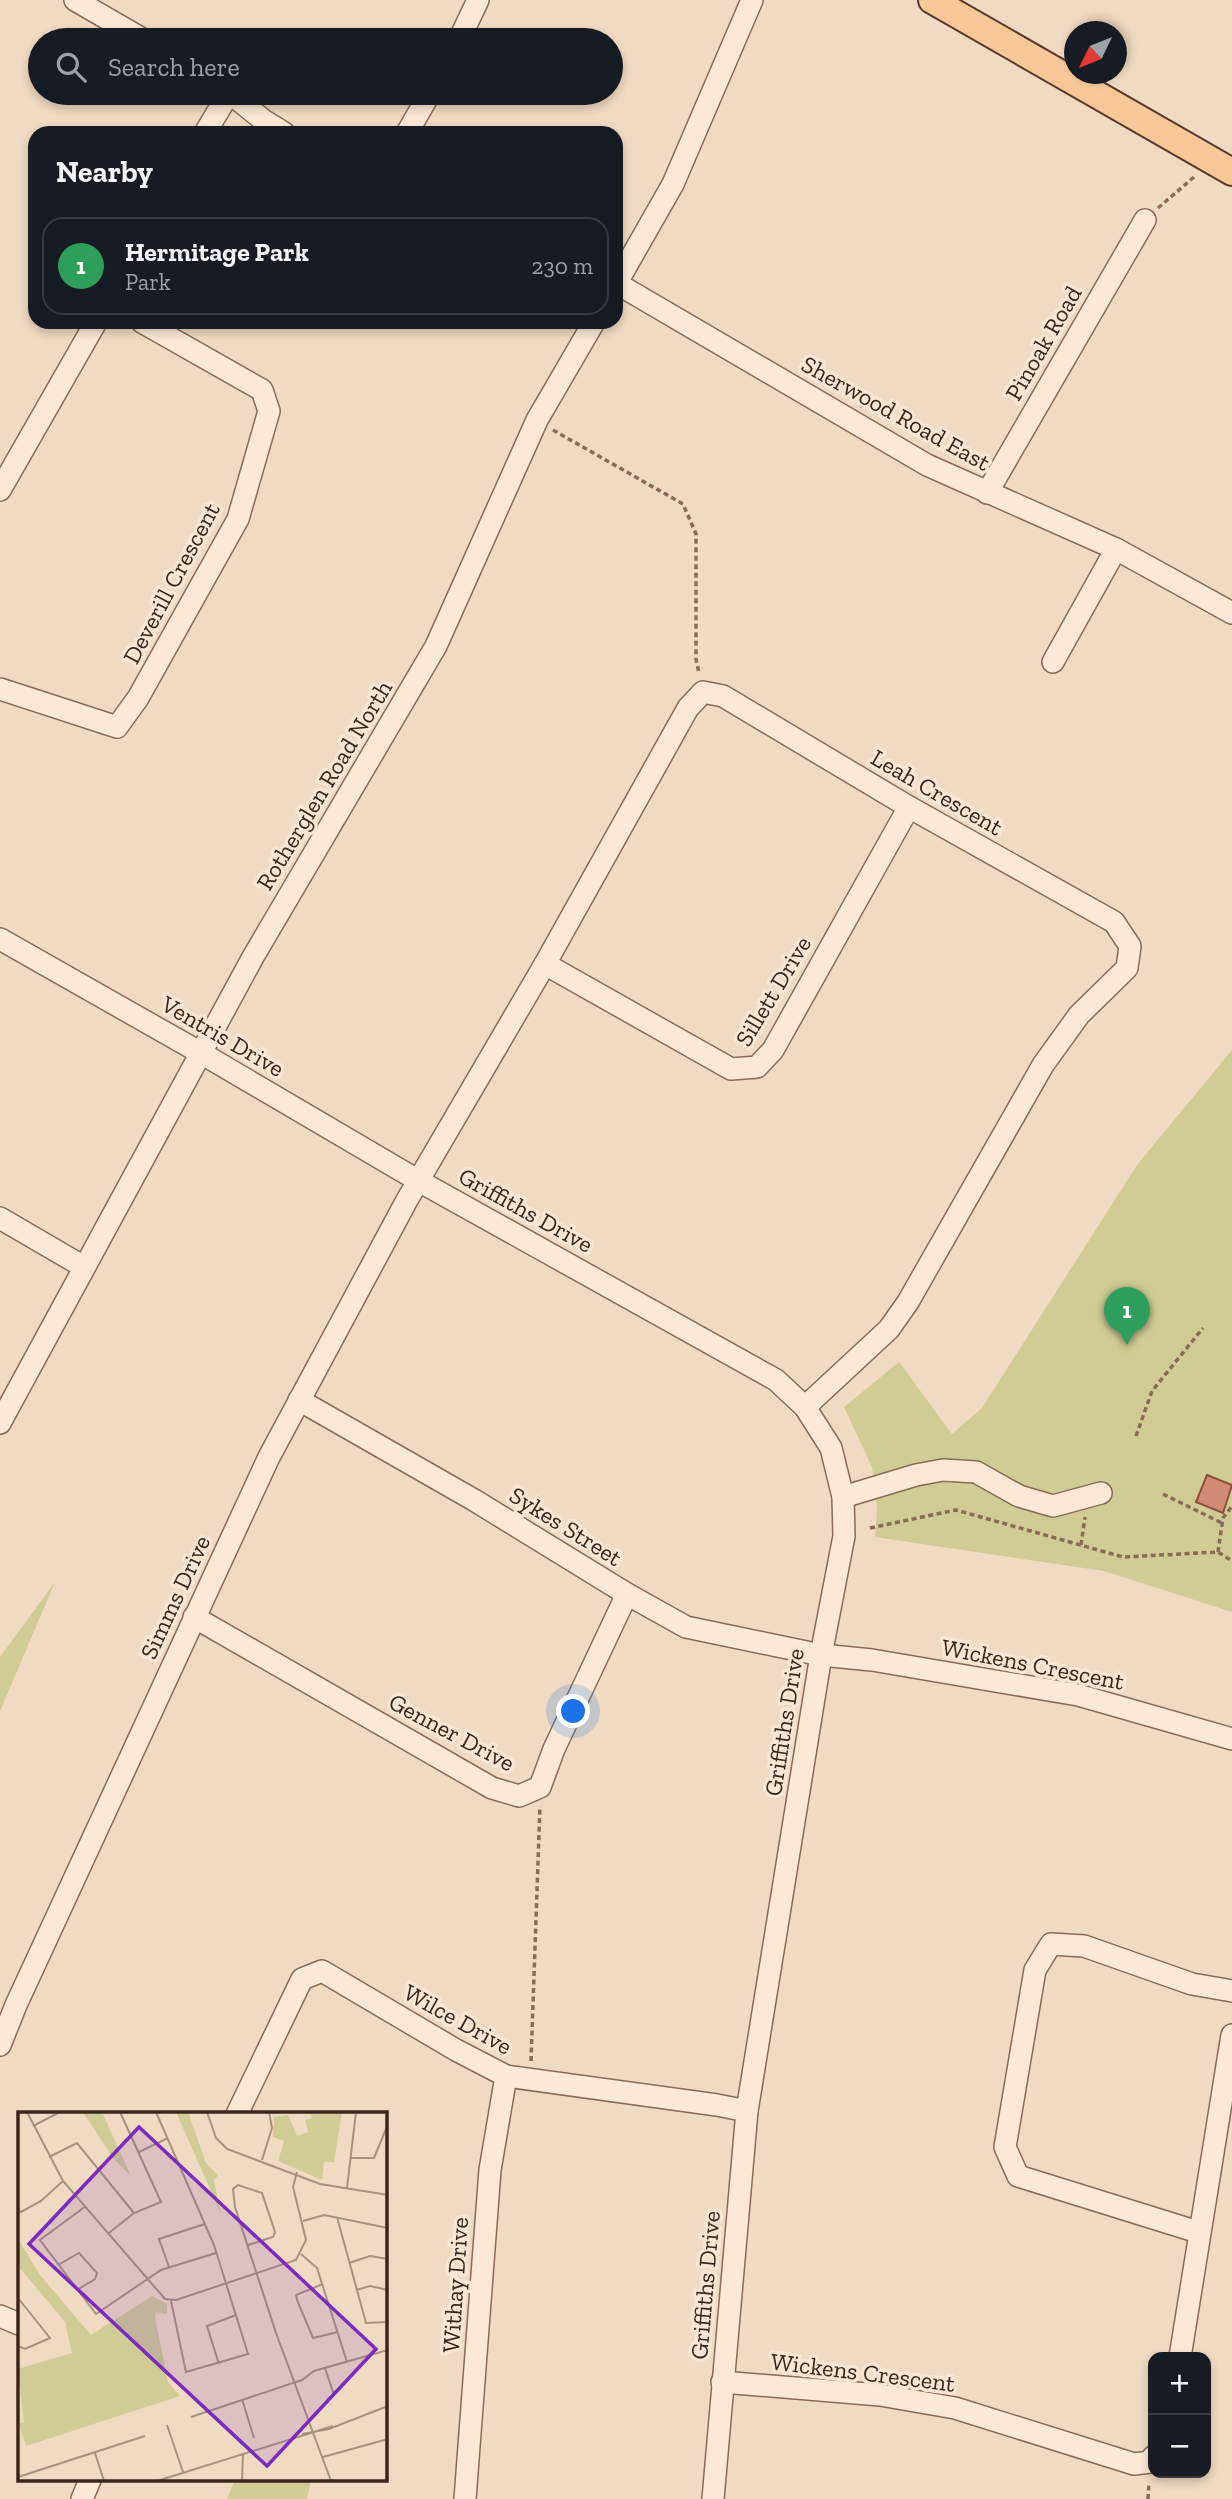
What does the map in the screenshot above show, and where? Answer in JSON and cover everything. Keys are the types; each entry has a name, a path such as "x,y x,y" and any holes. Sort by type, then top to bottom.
{"main road":[{"path":"932,0 1232,172"}],"street":[{"path":"75,0 123,28"},
{"path":"465,28 478,0"},
{"path":"623,272 673,184 752,0"},
{"path":"209,126 222,105"},
{"path":"245,105 273,126"},
{"path":"411,126 422,105"},
{"name":"Pinoak Road","path":"987,493 1145,220"},
{"name":"Sherwood Road East","path":"623,288 927,465 1116,549 1232,613"},
{"path":"0,490 92,329"},
{"name":"Deverill Crescent","path":"0,690 117,727 138,698 238,519 269,411 262,390 154,329"},
{"name":"Rotherglen Road North","path":"0,1423 253,957 436,646 537,420 590,329"},
{"path":"1053,662 1116,549"},
{"path":"419,1181 545,964 688,708 703,692"},
{"name":"Leah Crescent","path":"703,692 723,696 909,807 1114,922 1130,946 1127,968 1079,1015 1043,1065 908,1302 889,1329 805,1407"},
{"name":"Sillett Drive","path":"545,964 731,1069 757,1067 773,1050 909,807"},
{"name":"Ventris Drive","path":"0,939 419,1181"},
{"name":"Griffiths Drive","path":"419,1181 776,1380 805,1407 831,1448 843,1497 844,1536 821,1655 747,2111 713,2499"},
{"name":"Simms Drive","path":"0,2045 269,1457 419,1181"},
{"path":"0,1218 84,1267"},
{"name":"Sykes Street","path":"299,1400 474,1500 686,1627 821,1655"},
{"path":"843,1497 916,1475 943,1470 976,1472 1019,1496 1053,1506 1094,1495"},
{"name":"Genner Drive","path":"194,1617 492,1788 519,1796 540,1787 554,1749 627,1594"},
{"name":"Wickens Crescent","path":"821,1655 872,1660 1078,1695 1232,1739"},
{"path":"1198,2232 1018,2176 1005,2147 1035,1970 1051,1944 1084,1946 1192,1984 1232,1991"},
{"name":"Wilce Drive","path":"238,2112 302,1979 322,1971 456,2050 506,2076 747,2111"},
{"path":"1181,2352 1198,2232 1232,2035"},
{"name":"Withay Drive","path":"465,2499 491,2170 506,2076"},
{"path":"0,2316 18,2324"},
{"name":"Wickens Crescent","path":"722,2382 880,2395 955,2408 1134,2464 1148,2462"},
{"path":"82,2499 89,2482"}],"path":[{"path":"1145,220 1194,177"},
{"path":"537,420 683,504 696,534 696,659 703,692"},
{"path":"1136,1436 1152,1391 1203,1328"},
{"path":"1163,1494 1222,1523"},
{"path":"1081,1545 1094,1495"},
{"path":"1218,1552 1222,1523 1232,1506"},
{"path":"870,1528 956,1510 1123,1557 1218,1552 1232,1561"},
{"path":"531,2078 540,1787"}],"shaded area":[{"path":"1232,1050 1232,1612 1104,1571 875,1537 877,1508 872,1467 844,1407 899,1362 952,1434 982,1408 1137,1165"},
{"path":"55,1582 0,1711 0,1657"},
{"path":"234,2482 311,2482 307,2499 227,2499"}],"building":[{"path":"1207,1475 1232,1485 1223,1513 1196,1502"}],"place":[{"name":"Hermitage Park","path":"1127,1345"}]}
